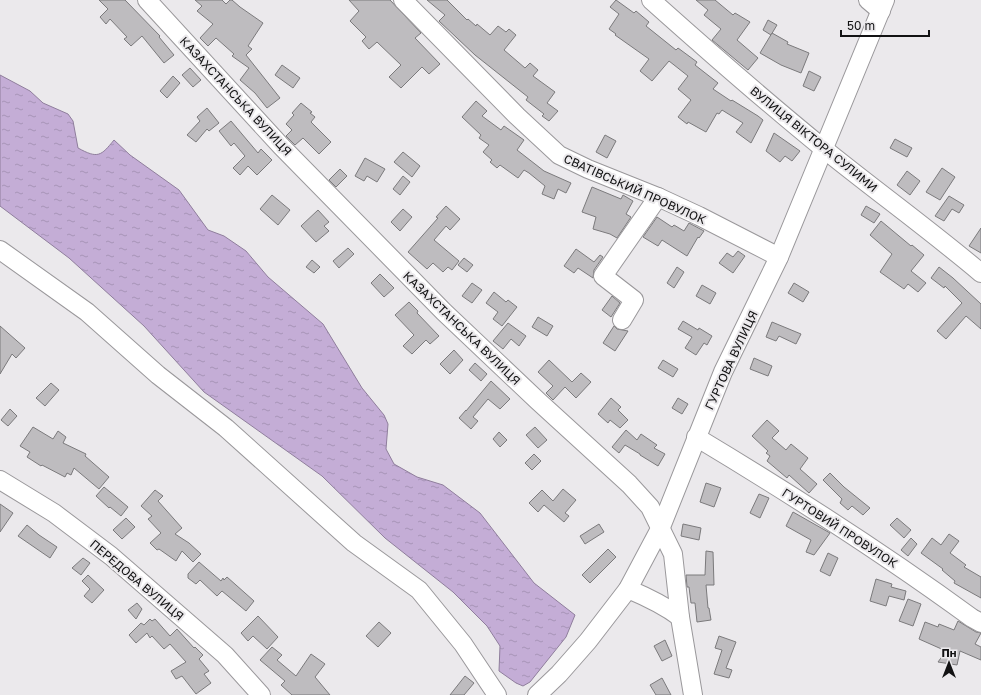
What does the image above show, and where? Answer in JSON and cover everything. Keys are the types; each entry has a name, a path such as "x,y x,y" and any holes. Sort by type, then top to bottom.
{"street":[{"name":"КАЗАХСТАНСЬКА ВУЛИЦЯ","path":"147,0 281,146 444,312 628,484 650,508 674,554 680,617 694,695"},
{"name":"СВАТІВСЬКИЙ ПРОВУЛОК","path":"403,0 517,116 559,155 588,169 658,197 699,216 778,258"},
{"name":"ВУЛИЦЯ ВІКТОРА СУЛИМИ","path":"651,0 737,77 824,149 981,273"},
{"name":"ГУРТОВА ВУЛИЦЯ","path":"537,695 559,674 588,641 628,589 661,527 723,372 778,258 824,149 878,4"},
{"path":"622,320 634,300 603,276 658,197"},
{"path":"0,250 87,312 158,375 226,428 354,543 418,590 463,644 496,695"},
{"name":"ГУРТОВИЙ ПРОВУЛОК","path":"696,437 855,536 981,623"},
{"name":"ПЕРЕДОВА ВУЛИЦЯ","path":"0,480 54,513 111,556 225,655 261,695"},
{"path":"628,589 653,599 680,617"}],"water":[{"path":"0,75 30,91 43,103 68,114 73,121 78,148 95,155 106,150 114,140 130,155 179,190 208,230 224,236 246,251 268,277 323,324 362,388 384,415 388,424 386,449 394,464 417,477 443,485 480,513 534,583 575,615 566,637 530,682 523,686 499,671 500,646 487,626 453,592 385,538 322,476 204,392 144,326 69,258 0,206"}],"building":[{"path":"99,0 125,0 160,36 159,37 174,55 164,63 142,36 131,46 124,39 127,37 110,19 106,24 100,17 108,9"},
{"path":"195,0 222,0 226,4 232,0 263,23 248,46 252,49 246,55 280,98 267,108 255,93 240,80 249,68 232,56 234,54 216,38 208,46 200,38 213,24 197,11 202,6"},
{"path":"349,0 390,0 421,33 415,38 440,64 429,74 422,67 401,88 389,77 401,65 377,42 369,49 362,41 366,37 350,21 359,11"},
{"path":"427,0 447,0 467,20 468,19 476,26 477,24 490,35 498,26 506,32 509,29 516,35 504,50 525,68 530,63 538,70 533,76 555,92 547,103 558,111 549,121 542,116 544,114 526,100 528,97 475,55 439,21 445,15"},
{"path":"616,0 634,13 636,11 649,22 646,26 676,50 678,48 697,62 695,65 718,83 713,89 763,120 751,143 736,132 743,123 722,110 719,114 717,113 706,132 688,122 687,124 678,117 691,100 678,89 688,76 669,61 652,81 640,71 649,59 609,29 619,14 610,7"},
{"path":"696,0 715,0 733,15 735,13 750,22 737,40 758,58 748,70 712,40 721,29 704,15 708,10"},
{"path":"768,20 777,25 771,35 763,30"},
{"path":"772,33 788,42 787,44 809,53 801,73 781,65 760,53"},
{"path":"282,65 300,78 293,88 275,75"},
{"path":"190,68 201,80 193,87 182,75"},
{"path":"809,71 821,77 814,91 803,86"},
{"path":"173,76 180,83 167,98 160,91"},
{"path":"476,101 487,111 482,116 501,130 504,126 524,140 517,150 544,171 571,183 566,193 558,189 554,199 542,194 545,186 524,170 518,178 500,165 497,168 490,162 492,160 483,152 489,145 479,138 481,135 462,117"},
{"path":"301,103 312,112 310,113 315,117 311,122 331,142 319,154 303,138 295,145 286,136 292,130 286,124 294,115 292,113"},
{"path":"207,108 219,123 209,131 207,129 196,142 187,135 200,121 197,117"},
{"path":"231,121 258,153 261,149 272,160 257,175 248,166 240,175 233,168 245,156 234,143 231,146 219,131"},
{"path":"774,133 800,151 792,161 785,156 780,162 766,151"},
{"path":"605,135 616,141 607,158 596,152"},
{"path":"895,139 912,148 907,157 890,148"},
{"path":"403,152 420,166 412,177 394,162"},
{"path":"365,158 385,169 377,182 367,176 364,181 355,176"},
{"path":"942,168 955,177 940,200 926,192"},
{"path":"340,169 347,176 336,187 329,180"},
{"path":"907,171 920,181 910,195 897,185"},
{"path":"403,176 410,182 400,195 393,189"},
{"path":"592,187 621,199 623,195 633,201 626,214 631,217 617,238 610,234 593,229 596,217 582,212"},
{"path":"272,195 290,210 278,225 260,209"},
{"path":"949,196 964,205 959,213 952,209 944,221 935,216"},
{"path":"446,206 460,219 450,230 446,226 434,240 459,261 452,270 448,267 443,272 433,263 427,269 408,252 438,218 436,217"},
{"path":"866,206 880,214 874,223 861,215"},
{"path":"403,209 412,217 400,231 391,222"},
{"path":"318,210 329,222 324,226 329,231 316,242 301,226"},
{"path":"657,217 672,227 674,225 684,231 689,223 704,231 699,238 698,237 687,256 662,240 658,246 643,237"},
{"path":"881,221 924,255 911,271 926,283 918,292 908,284 904,289 880,272 892,254 870,235"},
{"path":"981,228 981,253 969,246"},
{"path":"348,248 354,254 339,268 333,261"},
{"path":"576,249 594,262 600,255 603,257 594,270 593,278 578,268 574,273 564,266"},
{"path":"738,251 745,256 733,273 719,263 727,253 733,257"},
{"path":"464,258 473,265 467,272 458,265"},
{"path":"312,260 320,267 314,273 306,267"},
{"path":"677,267 684,272 674,288 667,283"},
{"path":"939,267 981,304 981,329 966,316 946,339 937,331 962,303 945,286 944,288 931,278"},
{"path":"380,274 394,288 384,297 371,283"},
{"path":"472,283 482,290 472,303 462,296"},
{"path":"794,283 809,292 803,302 788,293"},
{"path":"702,285 716,293 710,304 696,296"},
{"path":"494,292 506,302 508,300 517,307 502,326 493,319 498,312 486,303"},
{"path":"612,296 620,303 611,317 602,310"},
{"path":"409,302 418,311 417,313 439,336 430,344 426,340 412,354 403,346 414,335 395,315"},
{"path":"538,317 553,326 547,336 532,327"},
{"path":"683,321 712,336 707,345 704,343 696,355 685,348 692,337 678,329"},
{"path":"772,322 801,334 796,344 779,336 776,341 766,337"},
{"path":"508,323 526,336 519,346 511,339 503,349 493,341"},
{"path":"0,326 25,348 16,358 12,354 0,374"},
{"path":"614,326 617,329 628,331 615,351 603,343"},
{"path":"454,350 463,360 450,374 440,364"},
{"path":"754,358 772,366 768,376 750,369"},
{"path":"549,360 572,382 581,373 591,382 576,398 565,387 553,400 546,393 553,386 538,372"},
{"path":"663,360 678,369 673,377 658,368"},
{"path":"475,363 487,374 481,381 469,370"},
{"path":"491,381 510,399 500,409 488,399 473,417 478,421 471,429 459,418"},
{"path":"51,383 59,390 45,406 36,398"},
{"path":"611,398 621,407 618,410 628,420 620,428 610,420 608,423 598,414"},
{"path":"678,398 688,404 682,414 672,408"},
{"path":"10,409 17,416 8,426 1,420"},
{"path":"767,420 779,431 772,438 786,450 791,444 808,458 800,469 817,484 809,493 789,475 787,478 767,461 770,456 766,453 768,451 752,436"},
{"path":"33,427 53,439 58,431 66,437 63,443 86,454 85,456 109,477 99,489 74,468 71,475 67,473 65,477 42,465 41,466 27,457 30,452 20,446"},
{"path":"535,427 547,440 538,448 526,435"},
{"path":"626,430 637,440 641,434 657,445 654,448 665,454 658,466 625,445 619,453 612,447"},
{"path":"499,432 507,440 500,447 493,439"},
{"path":"534,454 541,461 532,470 525,463"},
{"path":"830,473 844,487 870,508 863,515 852,506 848,510 840,503 842,499 823,480"},
{"path":"706,483 721,488 714,507 700,502"},
{"path":"104,487 128,507 121,516 110,507 109,508 96,496"},
{"path":"563,489 576,500 565,513 569,516 564,522 544,505 538,512 529,503 542,490 553,501"},
{"path":"155,490 163,496 158,501 182,528 175,534 189,543 201,554 193,562 182,551 176,561 159,549 157,550 150,543 161,533 148,519 152,516 141,506"},
{"path":"759,494 769,498 760,518 750,513"},
{"path":"0,504 13,513 0,532"},
{"path":"793,512 830,533 814,555 806,552 811,540 786,526"},
{"path":"126,518 135,527 122,539 113,530"},
{"path":"897,518 911,530 904,538 890,525"},
{"path":"599,524 604,532 585,544 580,536"},
{"path":"683,524 701,528 699,540 681,536"},
{"path":"27,525 57,547 50,558 18,536"},
{"path":"949,534 959,541 950,553 966,565 964,567 981,577 981,598 954,583 955,581 942,570 943,569 921,553 932,538 941,545"},
{"path":"911,538 917,544 908,556 901,550"},
{"path":"608,549 616,557 590,583 582,575"},
{"path":"706,551 713,552 714,585 706,585 708,608 711,620 697,622 695,603 691,603 686,575 705,575"},
{"path":"828,553 838,558 830,576 820,571"},
{"path":"83,558 90,563 81,575 72,568"},
{"path":"199,562 221,581 223,578 224,580 227,577 254,601 246,611 222,591 217,596 200,580 196,584 188,578 188,574"},
{"path":"88,575 104,590 92,603 84,596 90,589 82,581"},
{"path":"876,579 892,584 891,587 906,591 904,600 889,596 886,606 870,601"},
{"path":"908,599 921,604 913,626 899,621"},
{"path":"137,603 142,609 136,619 128,610"},
{"path":"258,616 278,637 267,649 253,636 248,641 241,633"},
{"path":"150,619 152,621 155,619 170,636 177,629 194,648 195,647 203,655 199,659 209,671 204,674 211,683 196,694 182,676 176,679 171,671 186,662 170,644 164,649 152,636 150,638 147,633 136,643 129,635 141,623 144,625"},
{"path":"958,621 976,632 981,633 975,644 981,647 981,660 960,651 957,665 938,662 946,651 919,639 925,622 938,627 939,624 954,630"},
{"path":"379,622 391,633 378,647 366,636"},
{"path":"719,636 736,642 726,668 732,670 729,678 714,674 722,650 715,648"},
{"path":"665,640 672,656 662,661 654,646"},
{"path":"272,647 282,655 277,660 296,676 311,654 325,664 315,677 330,695 292,695 281,685 285,681 260,660"},
{"path":"465,676 474,683 464,695 450,695"},
{"path":"662,678 671,695 656,695 650,685"}]}
